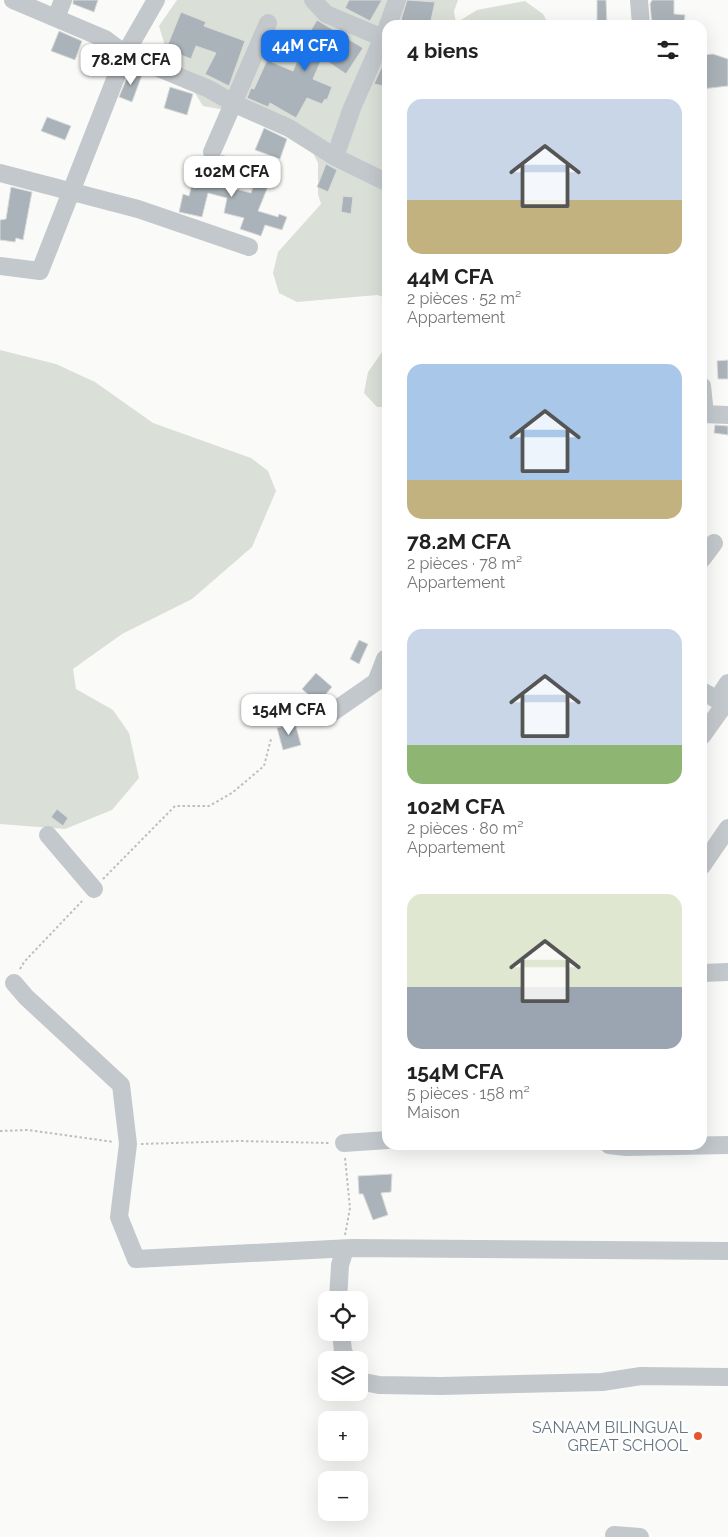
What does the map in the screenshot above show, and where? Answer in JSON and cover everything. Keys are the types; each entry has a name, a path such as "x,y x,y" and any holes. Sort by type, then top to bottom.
{"street":[{"path":"13,0 105,39 125,54 209,89 235,104 289,128 335,157 382,180"},
{"path":"56,18 63,0"},
{"path":"0,266 40,272 125,54 156,0"},
{"path":"313,0 382,28"},
{"path":"390,20 397,0"},
{"path":"639,0 641,20"},
{"path":"212,152 235,104 268,23"},
{"path":"335,157 352,108 382,39"},
{"path":"0,173 138,209 249,247"},
{"path":"707,414 728,415"},
{"path":"707,552 714,542"},
{"path":"327,716 376,682 382,667"},
{"path":"707,728 723,704 728,683"},
{"path":"707,693 723,704"},
{"path":"707,859 728,828"},
{"path":"48,835 94,889"},
{"path":"707,973 728,972"},
{"path":"14,983 26,997 121,1085 128,1144 119,1217 136,1259 345,1249 728,1251"},
{"path":"344,1143 382,1140"},
{"path":"707,1145 728,1145"},
{"path":"339,1291 340,1265 345,1249"},
{"path":"368,1383 379,1385 441,1386 602,1382 640,1376 728,1377"},
{"path":"614,1535 640,1537"}],"path":[{"path":"14,983 24,962 175,806 209,806 232,793 264,766 271,739"},
{"path":"0,1131 28,1130 128,1144 239,1141 344,1143 350,1208 344,1231 345,1249"}],"shaded area":[{"path":"177,0 458,0 454,11 456,20 382,20 382,296 377,295 297,302 279,293 273,273 278,252 321,204 318,194 318,163 309,145 279,120 203,106 192,88 171,66 159,26"},
{"path":"525,1 543,14 546,20 461,20 477,10"},
{"path":"0,350 56,364 95,382 153,423 251,458 268,471 276,491 252,547 192,599 122,634 73,669 76,689 113,710 129,733 139,778 112,810 65,829 0,824"},
{"path":"382,352 382,407 377,407 364,393 368,372"}],"building":[{"path":"73,0 98,0 94,12 73,4"},
{"path":"349,0 382,0 370,21 345,8"},
{"path":"407,0 435,2 431,20 401,20"},
{"path":"597,0 606,0 607,20 597,20"},
{"path":"652,0 674,0 674,14 685,15 684,20 652,20 650,4"},
{"path":"181,12 206,22 204,26 245,41 229,86 205,74 216,53 196,46 191,59 166,49"},
{"path":"317,20 363,48 346,74 322,58 313,79 332,87 327,100 325,99 322,104 307,98 296,118 270,103 268,107 247,98 251,88 254,89 267,60 293,71 300,53 298,52"},
{"path":"59,31 82,41 75,60 51,51"},
{"path":"713,54 728,59 728,86 707,88 707,55"},
{"path":"382,66 382,86 374,84"},
{"path":"130,70 142,75 132,102 119,97"},
{"path":"170,87 193,94 187,115 164,108"},
{"path":"47,117 71,126 65,140 41,131"},
{"path":"264,128 287,139 280,159 255,150"},
{"path":"222,155 242,163 232,188 251,193 256,179 269,184 258,211 278,217 279,214 287,217 282,230 265,225 261,236 240,229 244,218 224,213 227,198 208,193 202,217 179,212 183,194 189,196 193,180 208,183 216,162"},
{"path":"326,164 337,170 328,192 317,187"},
{"path":"11,187 32,192 23,240 16,238 15,242 0,240 0,220 6,219"},
{"path":"343,196 353,197 351,214 341,212"},
{"path":"728,360 728,379 718,379 717,361"},
{"path":"715,425 728,426 728,435 714,433"},
{"path":"359,640 368,644 359,664 350,659"},
{"path":"316,673 332,687 318,703 302,689"},
{"path":"295,723 301,745 283,750 277,728"},
{"path":"57,809 68,818 63,826 51,817"},
{"path":"392,1174 391,1192 381,1193 388,1215 373,1220 363,1194 359,1194 358,1176"}],"place":[{"name":"SANAAM BILINGUAL GREAT SCHOOL","path":"698,1436"}]}
